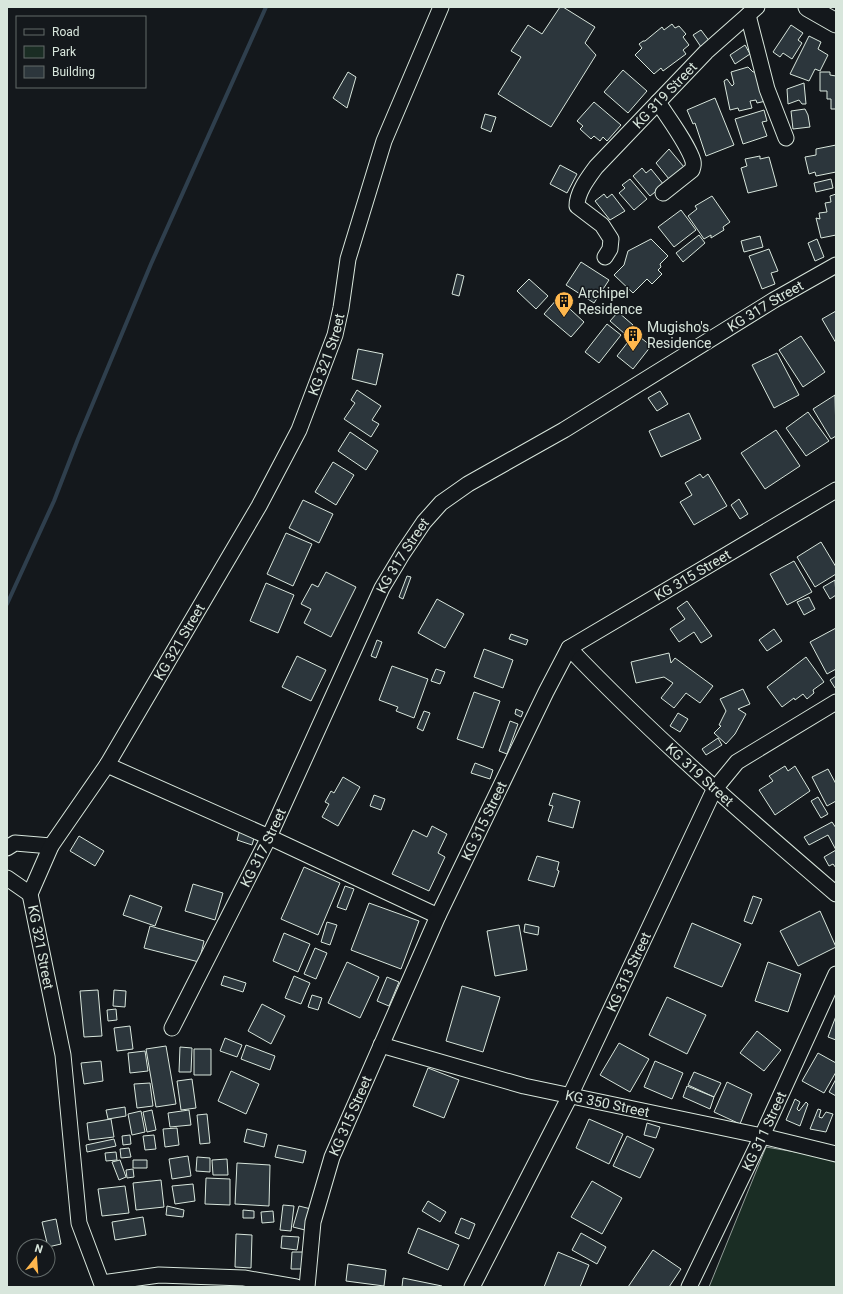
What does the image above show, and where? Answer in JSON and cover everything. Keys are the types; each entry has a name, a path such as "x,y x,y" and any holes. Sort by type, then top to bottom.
{"main road":[{"path":"808,7 836,23"}],"street":[{"name":"KG 321 Street","path":"102,1285 79,1223 63,1055 40,947 34,906 30,894 51,846 107,765 259,506 299,430 335,335 341,308 348,259 384,141 441,7"},
{"path":"753,11 767,89 786,138"},
{"name":"KG 319 Street","path":"605,257 610,248 611,239 602,225 577,206 580,192 596,167 658,102 706,52 753,11"},
{"path":"658,102 685,145 694,166 692,170 662,193"},
{"name":"KG 317 Street","path":"172,1028 269,837 382,588 416,534 441,503 468,484 564,430 774,300 836,265"},
{"name":"KG 315 Street","path":"308,1287 313,1222 332,1157 438,916 546,692 569,648 836,490"},
{"name":"KG 319 Street","path":"569,648 610,691 714,790 836,894"},
{"name":"KG 313 Street","path":"472,1287 570,1096 714,790 737,762 836,702"},
{"path":"107,765 269,837 438,916"},
{"path":"7,848 15,843 51,846"},
{"path":"7,878 30,894"},
{"name":"KG 311 Street","path":"689,1287 762,1136 836,974"},
{"name":"KG 350 Street","path":"381,1045 524,1086 762,1136 836,1154"},
{"path":"102,1285 159,1275 244,1278 296,1287"}],"green space":[{"path":"766,1147 836,1159 836,1287 709,1287"}],"building":[{"path":"560,7 563,7 595,27 585,43 596,55 551,127 498,94 521,57 511,51 528,25 542,34"},
{"path":"672,24 675,28 679,26 686,34 683,37 689,45 683,50 686,54 663,71 661,68 654,74 635,55 642,48 639,44 662,27 664,30"},
{"path":"791,25 803,33 798,40 802,43 792,59 783,53 780,57 773,52"},
{"path":"701,30 710,42 701,47 693,35"},
{"path":"809,36 821,42 818,49 828,55 820,71 815,69 809,81 790,74"},
{"path":"745,45 750,54 735,64 730,55"},
{"path":"748,67 753,72 759,71 766,101 757,103 756,100 750,101 752,108 739,111 738,108 730,110 724,81 727,79 732,86 734,84 731,72"},
{"path":"623,70 647,91 628,113 604,92"},
{"path":"348,72 356,77 347,108 333,98"},
{"path":"820,72 830,72 830,75 836,76 836,109 831,109 831,99 827,99 827,91 820,91"},
{"path":"804,83 806,104 802,104 799,100 788,104 787,89"},
{"path":"715,98 734,145 706,156 695,123 693,124 687,110"},
{"path":"594,102 621,125 607,141 603,137 600,141 594,136 591,139 580,129 583,126 577,121"},
{"path":"805,109 808,115 810,127 793,129 791,111"},
{"path":"764,110 767,121 762,122 767,136 743,144 735,119"},
{"path":"485,114 496,117 491,132 481,128"},
{"path":"836,145 836,172 816,176 815,172 809,174 805,157 816,155 816,149"},
{"path":"669,149 684,167 669,179 656,163"},
{"path":"760,156 760,159 769,157 777,186 748,193 741,168 747,166 745,159"},
{"path":"560,165 577,174 567,193 550,184"},
{"path":"642,168 646,173 651,169 664,185 650,196 633,176"},
{"path":"630,179 647,199 634,210 619,193 625,188 622,185"},
{"path":"831,179 833,188 816,192 814,183"},
{"path":"604,194 607,198 612,194 625,211 610,220 595,201"},
{"path":"836,194 836,235 821,238 816,218 820,219 819,213 827,212 825,203 831,202 830,196"},
{"path":"712,196 730,222 723,227 724,230 711,238 711,235 704,239 688,216 697,209 695,206"},
{"path":"681,210 696,230 674,247 658,227"},
{"path":"699,235 705,243 683,262 676,253"},
{"path":"760,236 763,247 744,252 741,241"},
{"path":"651,239 668,256 660,264 661,267 658,270 662,274 652,284 647,279 633,293 614,275 624,265 628,251"},
{"path":"817,239 824,257 815,261 808,243"},
{"path":"769,249 778,271 771,273 775,284 762,289 749,256"},
{"path":"581,262 609,280 594,303 566,285"},
{"path":"457,274 464,276 459,296 452,294"},
{"path":"529,279 548,296 536,309 517,291"},
{"name":"Archipel Residence","path":"558,298 584,322 571,337 544,314"},
{"path":"836,311 836,343 822,319"},
{"path":"618,312 633,325 625,334 610,321"},
{"path":"607,324 621,335 599,363 585,352"},
{"name":"Mugisho's Residence","path":"635,333 651,346 633,369 617,356"},
{"path":"801,336 825,372 803,387 779,350"},
{"path":"358,349 383,354 376,385 352,379"},
{"path":"777,353 799,395 774,408 752,365"},
{"path":"357,390 381,406 372,420 379,424 371,437 344,419 355,403 351,400"},
{"path":"660,391 668,404 657,411 648,398"},
{"path":"835,395 836,436 831,439 813,409"},
{"path":"808,412 829,441 806,456 786,428"},
{"path":"689,413 701,439 661,457 649,431"},
{"path":"776,430 800,466 765,489 741,453"},
{"path":"350,432 378,451 366,470 338,451"},
{"path":"333,462 354,475 336,505 315,492"},
{"path":"700,474 703,478 708,474 727,506 694,525 680,502 692,495 685,483"},
{"path":"739,499 748,514 740,519 731,505"},
{"path":"303,500 333,514 319,543 289,528"},
{"path":"286,533 312,544 293,586 267,574"},
{"path":"821,542 836,567 836,574 815,587 797,557"},
{"path":"794,561 812,592 787,605 770,574"},
{"path":"326,572 356,587 331,637 304,623 311,609 301,604 312,584 318,587"},
{"path":"407,576 411,577 403,599 399,597"},
{"path":"835,580 836,595 830,599 823,587"},
{"path":"266,583 294,595 278,633 250,621"},
{"path":"809,597 815,609 804,615 797,602"},
{"path":"437,599 464,614 445,648 418,633"},
{"path":"687,601 712,636 701,643 694,632 679,642 670,629 685,619 677,608"},
{"path":"836,628 836,669 827,674 810,642"},
{"path":"774,629 782,641 767,651 759,640"},
{"path":"511,634 528,640 526,645 509,639"},
{"path":"377,640 382,642 376,658 371,656"},
{"path":"484,649 513,660 503,688 474,677"},
{"path":"669,653 671,663 675,658 713,686 700,703 686,693 674,708 661,698 673,683 664,677 636,683 631,662"},
{"path":"297,656 326,670 311,701 282,687"},
{"path":"806,657 824,682 813,690 814,693 807,699 803,694 795,700 794,698 782,707 767,687"},
{"path":"392,666 428,679 414,718 396,711 398,707 379,700"},
{"path":"436,669 445,672 440,684 431,681"},
{"path":"836,676 836,687 835,688 830,680"},
{"path":"743,689 750,704 738,709 746,714 735,734 726,744 714,733 721,726 719,725 726,711 720,699"},
{"path":"474,692 500,701 483,748 457,739"},
{"path":"516,709 523,712 521,717 515,714"},
{"path":"424,711 430,713 423,731 417,728"},
{"path":"678,713 688,719 680,732 670,726"},
{"path":"510,721 518,724 507,754 499,751"},
{"path":"718,738 722,745 706,755 702,749"},
{"path":"475,763 493,770 490,779 471,773"},
{"path":"785,766 788,771 795,766 810,791 775,815 759,790 773,781 769,776"},
{"path":"828,769 836,784 836,801 827,806 812,777"},
{"path":"343,777 360,787 338,826 322,817 329,804 325,802 331,791 334,793"},
{"path":"553,793 580,801 573,828 548,821 553,806 549,805"},
{"path":"374,795 385,799 381,810 370,806"},
{"path":"818,797 828,814 821,818 811,801"},
{"path":"832,822 836,828 836,850 828,835 809,845 804,837"},
{"path":"241,826 256,831 252,845 237,840"},
{"path":"432,826 447,834 438,853 445,857 429,891 392,874 413,830 427,837"},
{"path":"79,836 104,851 95,866 70,851"},
{"path":"836,850 836,868 833,864 829,866 824,857"},
{"path":"537,856 559,862 557,870 559,871 554,887 528,880"},
{"path":"304,867 340,883 318,935 281,919"},
{"path":"193,884 223,893 215,920 185,911"},
{"path":"345,886 354,889 346,910 337,907"},
{"path":"130,895 162,907 155,926 123,915"},
{"path":"753,896 762,899 752,924 744,921"},
{"path":"369,903 419,921 401,969 351,950"},
{"path":"820,911 836,947 798,966 780,931"},
{"path":"327,922 337,925 330,945 321,942"},
{"path":"692,923 741,944 722,987 674,967"},
{"path":"525,924 539,927 538,935 524,932"},
{"path":"519,925 527,970 495,976 487,931"},
{"path":"150,926 204,941 199,962 144,948"},
{"path":"284,933 310,944 298,972 273,961"},
{"path":"315,948 327,953 316,979 304,974"},
{"path":"347,962 379,977 360,1018 328,1003"},
{"path":"768,962 801,974 788,1012 755,1001"},
{"path":"224,976 246,983 243,992 221,985"},
{"path":"294,976 310,983 301,1004 285,998"},
{"path":"387,977 399,982 389,1006 377,1001"},
{"path":"462,986 500,997 483,1052 446,1041"},
{"path":"98,990 102,1036 84,1037 80,991"},
{"path":"114,990 126,991 125,1007 113,1006"},
{"path":"312,995 322,998 318,1010 308,1007"},
{"path":"667,997 706,1015 687,1054 649,1035"},
{"path":"262,1004 285,1016 271,1044 248,1031"},
{"path":"116,1009 117,1020 108,1021 107,1010"},
{"path":"836,1016 836,1040 828,1037"},
{"path":"130,1026 133,1049 117,1051 114,1028"},
{"path":"757,1031 781,1050 764,1071 740,1053"},
{"path":"225,1038 242,1045 237,1057 220,1051"},
{"path":"619,1043 649,1059 630,1092 600,1075"},
{"path":"246,1045 275,1056 270,1070 241,1059"},
{"path":"166,1046 176,1104 156,1107 146,1049"},
{"path":"180,1047 192,1048 191,1072 179,1072"},
{"path":"194,1049 211,1049 211,1075 194,1075"},
{"path":"145,1051 148,1071 130,1073 128,1053"},
{"path":"818,1053 836,1063 836,1072 824,1093 802,1081"},
{"path":"101,1061 103,1081 84,1084 81,1063"},
{"path":"655,1061 683,1073 672,1099 644,1087"},
{"path":"428,1068 459,1080 444,1118 413,1106"},
{"path":"231,1071 259,1084 246,1114 218,1101"},
{"path":"694,1072 721,1083 714,1097 688,1085"},
{"path":"192,1079 196,1108 181,1110 177,1081"},
{"path":"836,1079 836,1096 829,1092"},
{"path":"727,1082 752,1094 740,1124 714,1112"},
{"path":"150,1083 153,1106 137,1108 134,1084"},
{"path":"687,1086 714,1097 710,1109 683,1097"},
{"path":"795,1099 800,1102 797,1109 799,1111 806,1102 808,1104 800,1126 786,1120"},
{"path":"125,1107 126,1116 108,1119 106,1110"},
{"path":"818,1109 821,1110 819,1117 822,1118 826,1112 833,1114 826,1132 810,1129"},
{"path":"152,1110 156,1130 147,1132 143,1112"},
{"path":"189,1110 191,1125 170,1127 168,1113"},
{"path":"141,1111 145,1132 132,1135 128,1114"},
{"path":"207,1114 210,1143 200,1144 197,1115"},
{"path":"111,1119 114,1137 89,1140 87,1123"},
{"path":"589,1119 623,1134 609,1164 576,1148"},
{"path":"647,1123 660,1127 656,1138 644,1135"},
{"path":"177,1128 179,1145 165,1147 163,1129"},
{"path":"247,1129 267,1134 264,1147 244,1142"},
{"path":"130,1135 131,1144 123,1145 122,1136"},
{"path":"154,1135 156,1149 145,1150 143,1136"},
{"path":"627,1136 654,1149 640,1178 613,1166"},
{"path":"114,1139 116,1146 87,1152 86,1145"},
{"path":"278,1145 306,1151 303,1163 275,1157"},
{"path":"129,1148 131,1157 121,1158 120,1149"},
{"path":"116,1152 117,1160 106,1161 105,1153"},
{"path":"188,1156 191,1176 172,1179 169,1159"},
{"path":"197,1157 210,1158 210,1172 196,1171"},
{"path":"227,1159 228,1175 213,1175 212,1160"},
{"path":"120,1160 126,1177 119,1180 112,1162"},
{"path":"133,1160 147,1160 147,1168 133,1168"},
{"path":"237,1163 270,1165 269,1206 235,1204"},
{"path":"133,1169 134,1177 127,1178 126,1170"},
{"path":"206,1178 230,1179 230,1205 205,1204"},
{"path":"161,1180 164,1207 136,1210 133,1183"},
{"path":"592,1181 622,1198 602,1234 571,1217"},
{"path":"193,1184 195,1201 175,1204 172,1186"},
{"path":"125,1186 129,1213 102,1216 98,1189"},
{"path":"428,1201 446,1212 440,1222 422,1211"},
{"path":"283,1205 294,1206 291,1231 280,1230"},
{"path":"167,1206 184,1210 183,1217 166,1215"},
{"path":"299,1206 311,1209 305,1230 293,1227"},
{"path":"243,1210 254,1211 254,1218 243,1218"},
{"path":"273,1211 274,1222 262,1223 261,1212"},
{"path":"143,1217 146,1235 115,1240 112,1222"},
{"path":"461,1218 475,1224 469,1239 455,1233"},
{"path":"56,1219 61,1244 56,1245 56,1238 46,1238 42,1222"},
{"path":"418,1228 459,1245 448,1270 408,1253"},
{"path":"581,1233 606,1247 597,1264 572,1250"},
{"path":"236,1234 252,1235 251,1268 235,1267"},
{"path":"282,1236 299,1237 297,1250 281,1248"},
{"path":"653,1250 681,1269 669,1287 628,1287"},
{"path":"292,1252 306,1252 306,1269 291,1269"},
{"path":"558,1252 589,1265 580,1287 544,1287"},
{"path":"348,1264 386,1270 384,1286 346,1281"},
{"path":"403,1278 442,1286 402,1287"}],"waterway":[{"path":"7,604 54,501 78,439 151,264 266,7"}],"place":[{"name":"Archipel Residence","path":"564,318"},
{"name":"Mugisho's Residence","path":"633,352"}]}
